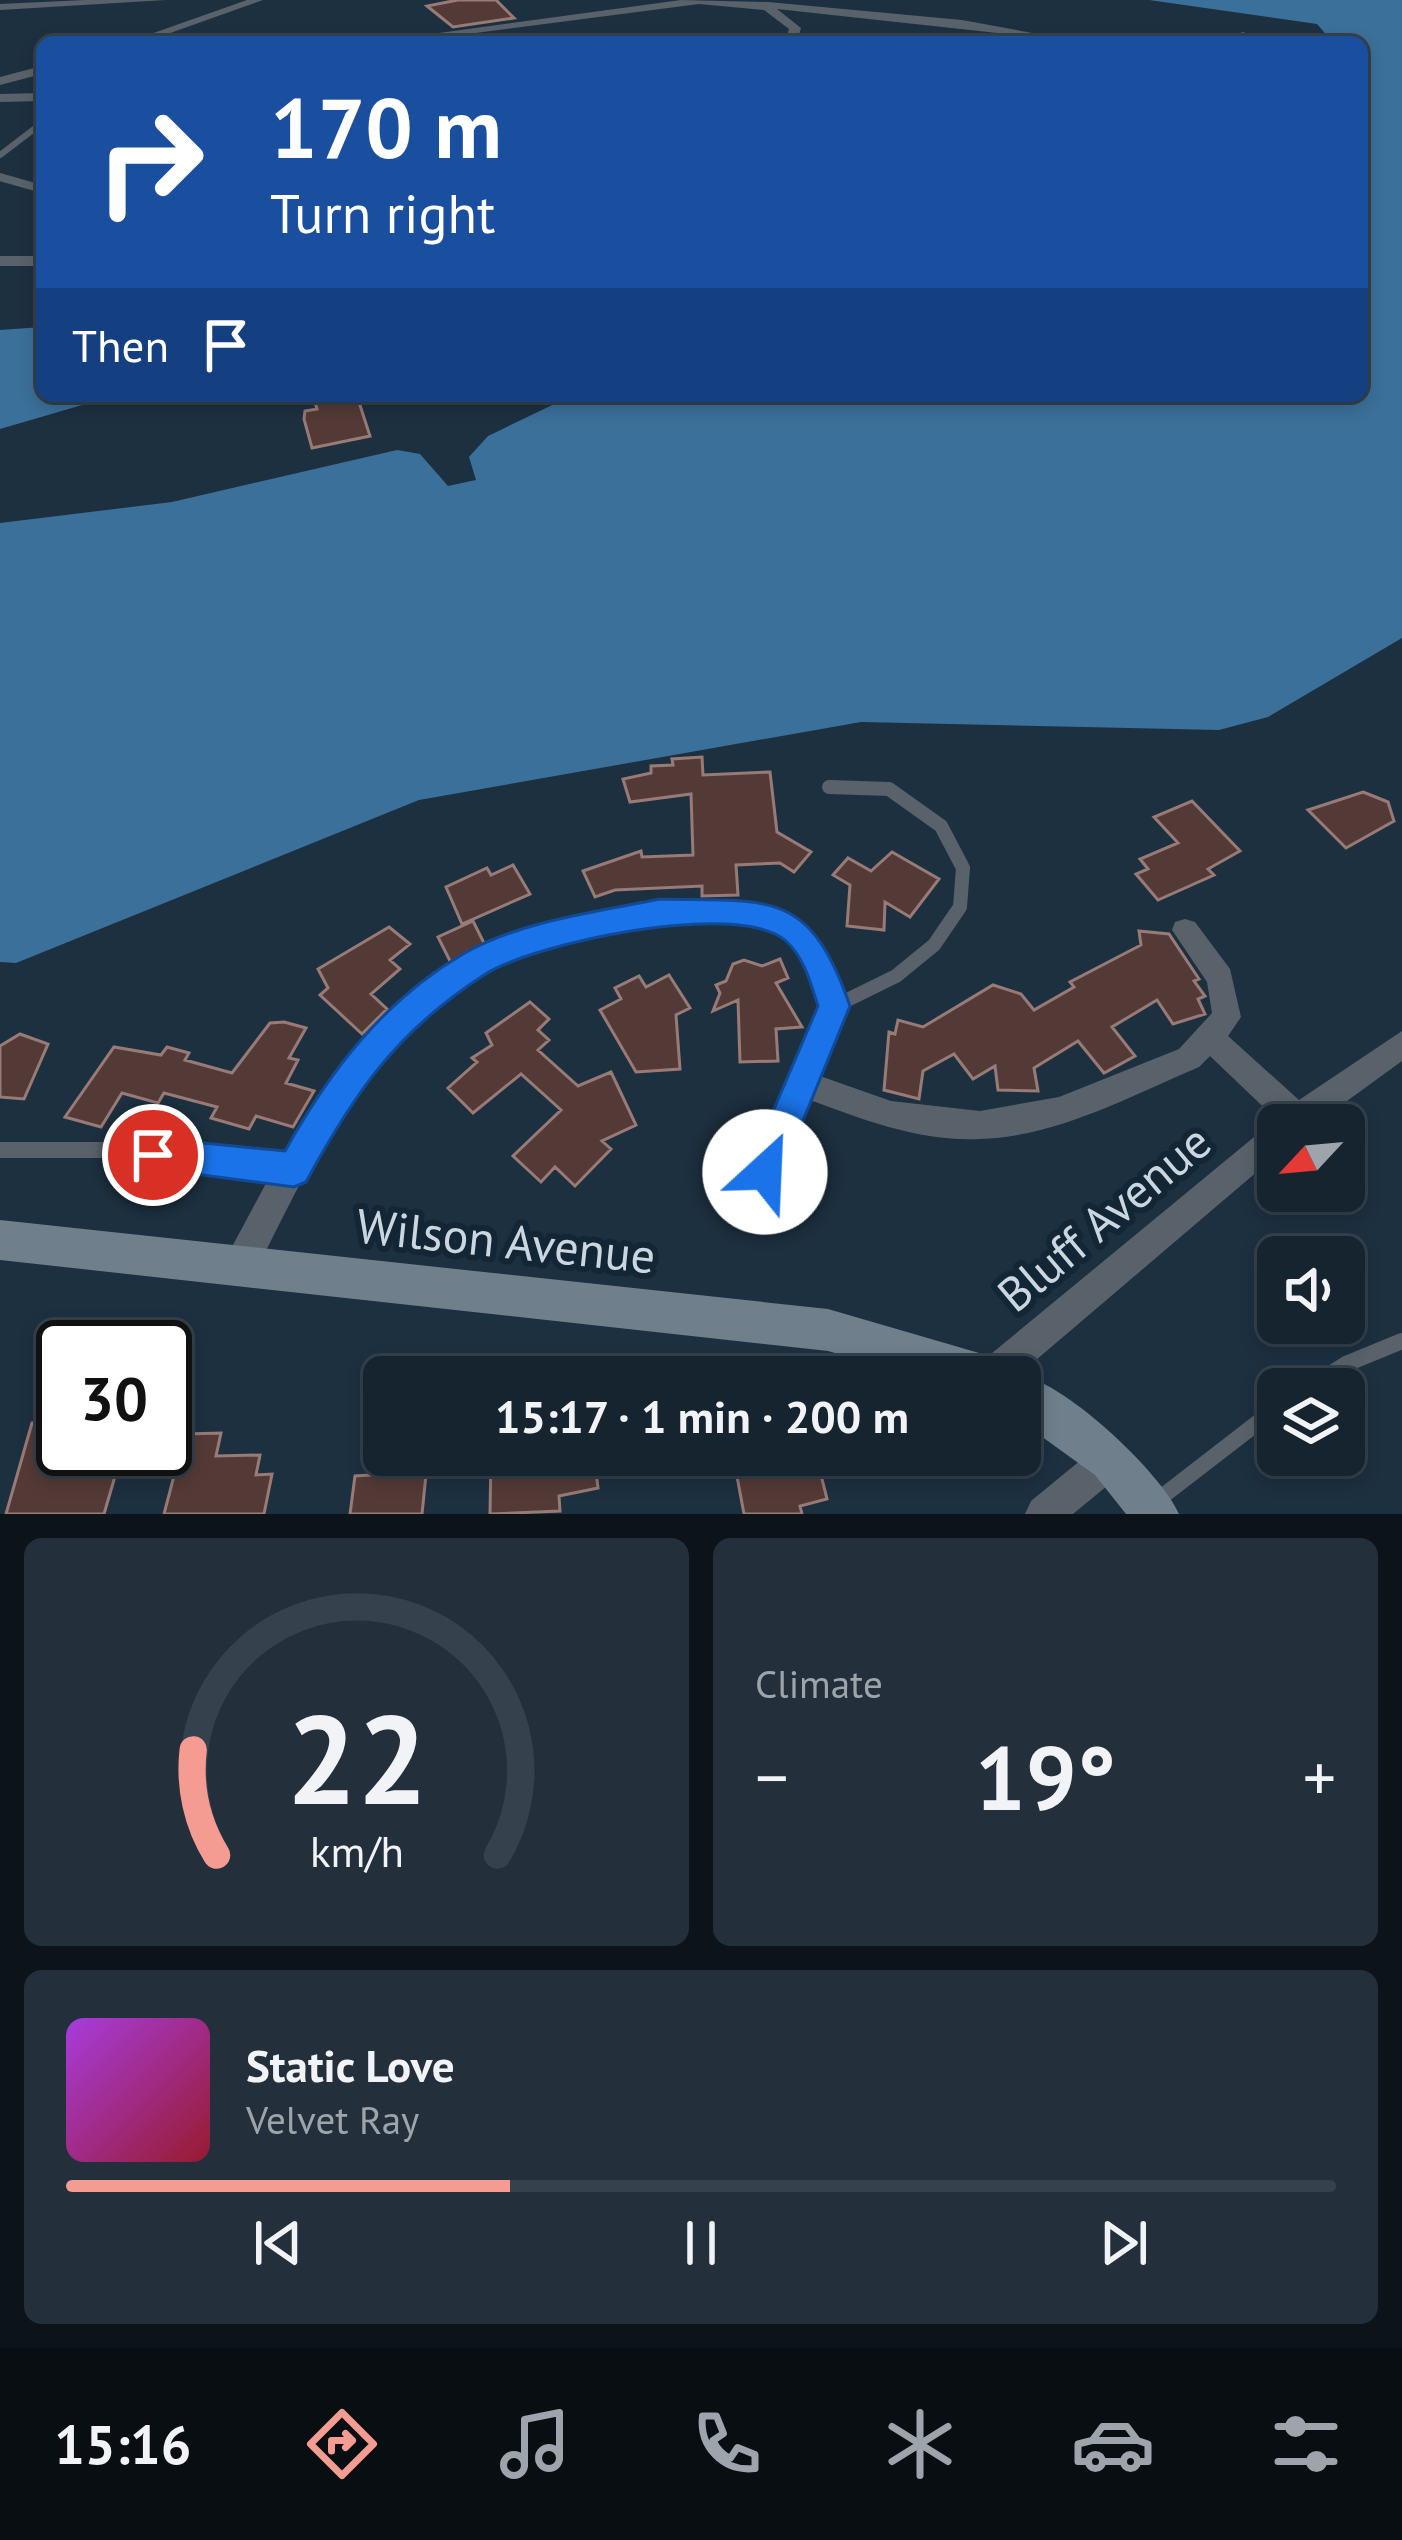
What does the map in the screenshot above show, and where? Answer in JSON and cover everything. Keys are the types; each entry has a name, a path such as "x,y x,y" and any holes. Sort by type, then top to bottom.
{"main road":[{"name":"Wilson Avenue","path":"0,1240 828,1330 915,1356"},
{"name":"Wilson Avenue","path":"1041,1410 1111,1460 1153,1510"}],"street":[{"path":"0,7 161,0"},
{"path":"152,36 258,0"},
{"path":"423,36 660,4 748,4 962,22 1042,36"},
{"path":"748,4 783,16 795,28 793,36"},
{"path":"1240,36 1244,35"},
{"path":"0,81 36,72"},
{"path":"0,98 36,97"},
{"path":"0,261 36,261"},
{"path":"240,1266 340,1085 383,1036 475,963 565,931 660,911 766,915 797,932 820,964 834,1006 765,1172"},
{"path":"805,1085 891,1115 980,1125 1059,1111 1124,1086 1189,1058 1227,1017 1220,979 1185,930"},
{"path":"1209,1037 1268,1104"},
{"name":"Bluff Avenue","path":"1319,1104 1402,1044"},
{"name":"Bluff Avenue","path":"1031,1356 1257,1154"},
{"path":"1044,1514 1111,1460"}],"lane":[{"path":"0,155 36,128"},
{"path":"0,177 36,187"},
{"path":"829,788 889,789 941,826 963,868 960,907 934,945 896,976 834,1006"},
{"path":"0,1150 106,1150 294,1169"},
{"path":"1340,1368 1402,1341"},
{"path":"1153,1510 1257,1424"}],"water":[{"path":"1149,0 1402,0 1402,638 1268,717 1219,730 861,722 419,800 16,963 0,962 0,523 172,502 397,450 420,454 448,486 476,480 469,457 488,436 559,402 1368,402 1368,36 1327,36 1317,24"},
{"path":"36,327 36,402 92,402 0,429 0,330"}],"building":[{"path":"496,0 514,18 453,27 427,6"},
{"path":"315,402 359,402 370,436 312,448 305,411 317,409"},
{"path":"702,757 703,775 770,772 777,832 811,852 794,872 780,863 736,865 738,895 702,896 702,886 615,890 595,897 583,871 641,851 642,857 693,855 691,794 630,802 623,779 651,773 651,766 673,765 672,759"},
{"path":"1363,792 1388,802 1394,821 1346,848 1308,810"},
{"path":"1192,801 1240,851 1208,869 1214,875 1158,900 1136,874 1148,869 1140,859 1178,843 1154,817"},
{"path":"892,852 939,879 910,917 885,902 884,930 847,926 850,885 833,875 848,858 871,871"},
{"path":"513,865 530,894 462,924 446,887 487,868 491,875"},
{"path":"473,921 485,945 451,963 438,937"},
{"path":"389,927 410,944 390,960 400,969 371,994 387,1009 362,1034 320,995 328,988 318,969"},
{"path":"1139,931 1169,934 1199,979 1194,981 1205,996 1198,999 1205,1014 1173,1024 1157,1000 1112,1027 1135,1056 1104,1073 1078,1041 1034,1068 1038,1091 998,1090 995,1066 973,1079 954,1054 923,1071 919,1099 884,1090 889,1032 895,1034 898,1020 923,1027 993,985 1021,994 1034,1010 1074,987 1070,982 1141,945"},
{"path":"780,959 788,978 776,983 802,1027 776,1029 778,1061 740,1062 738,1000 713,1011 720,993 716,985 726,981 733,964 744,960 762,966"},
{"path":"669,975 690,1008 676,1015 680,1069 636,1072 600,1010 621,999 615,988 639,976 646,987"},
{"path":"530,1002 549,1019 538,1030 549,1040 538,1050 578,1086 611,1072 636,1125 602,1141 611,1149 575,1186 555,1167 541,1182 513,1156 561,1110 521,1074 473,1113 448,1088 477,1062 472,1058 492,1045 486,1033"},
{"path":"270,1023 306,1028 289,1058 298,1060 286,1083 314,1091 293,1127 256,1116 249,1129 211,1118 217,1107 164,1093 158,1103 122,1093 101,1127 65,1117 114,1047 161,1055 167,1047 189,1053 185,1060 232,1073"},
{"path":"20,1034 48,1044 24,1099 0,1097 0,1046"},
{"path":"32,1423 36,1423 36,1476 115,1476 104,1514 6,1514"},
{"path":"221,1433 216,1456 260,1455 256,1475 272,1474 264,1514 164,1514 174,1476 192,1476 192,1434"},
{"path":"355,1476 426,1476 422,1514 350,1514"},
{"path":"491,1476 597,1476 598,1488 559,1496 560,1511 490,1514"},
{"path":"737,1476 821,1476 827,1499 800,1506 802,1514 744,1514"}],"route":[{"path":"153,1155 294,1169 340,1085 383,1036 475,963 565,931 660,911 766,915 797,932 820,964 834,1006 765,1172"}]}
